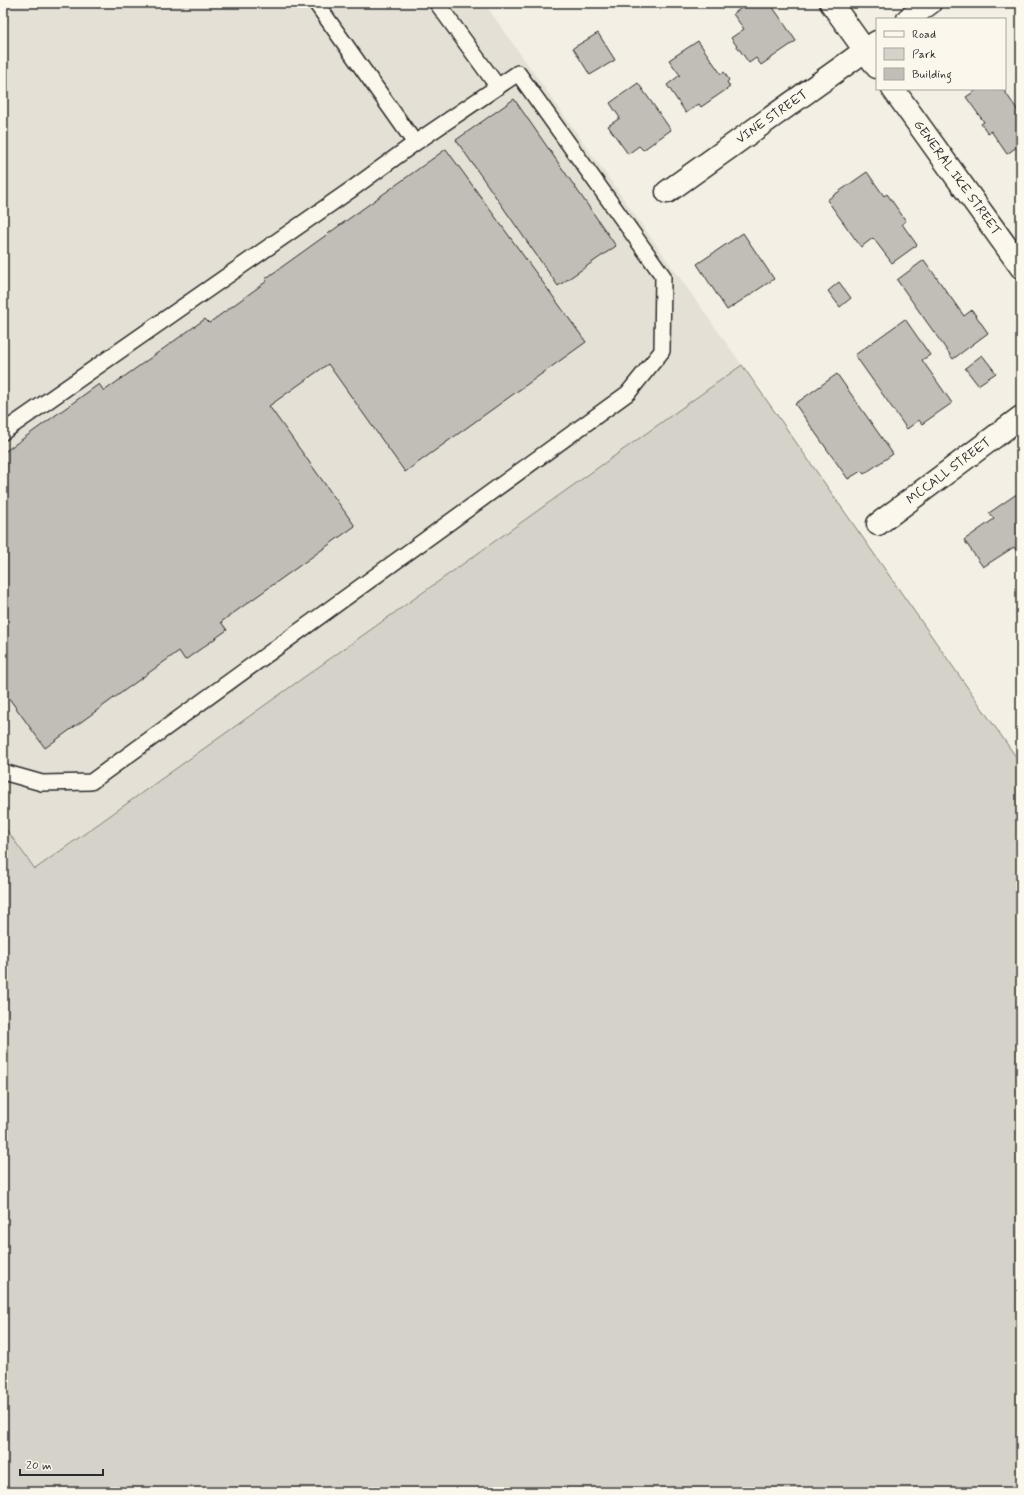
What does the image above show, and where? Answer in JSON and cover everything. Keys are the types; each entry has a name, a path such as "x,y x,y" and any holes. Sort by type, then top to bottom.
{"street":[{"path":"831,3 873,53"},
{"path":"909,18 930,3"},
{"name":"VINE STREET","path":"666,192 873,53"},
{"name":"GENERAL IKE STREET","path":"894,90 1021,267"},
{"name":"MCCALL STREET","path":"878,524 1021,417"}],"lane":[{"path":"316,3 415,143"},
{"path":"437,3 498,87"},
{"path":"3,432 352,189 415,143 518,73 663,276 662,351 628,393 91,782 42,783 3,772"}],"shaded area":[{"path":"3,3 484,3 742,365 35,869 3,825"}],"green space":[{"path":"742,365 1021,764 1021,1492 3,1492 3,825 35,869"}],"building":[{"path":"748,3 770,3 796,41 761,65 756,58 749,63 731,38 744,29 733,14"},
{"path":"598,33 615,60 590,75 573,48"},
{"path":"698,41 721,74 724,72 729,80 727,82 730,87 701,107 699,104 686,113 667,85 680,75 669,60"},
{"path":"638,83 671,130 643,150 639,146 628,154 608,126 620,118 610,103"},
{"path":"976,90 1004,90 1021,115 1021,144 1007,154 991,131 988,133 981,124 984,122 966,97"},
{"path":"514,99 616,246 558,286 456,140"},
{"path":"446,149 586,342 405,472 328,364 269,406 355,526 221,622 227,630 185,660 179,651 45,748 3,690 3,453 99,384 104,391 205,319 209,323 267,281 265,279"},
{"path":"867,172 884,196 887,194 906,221 902,224 917,245 892,263 873,238 861,247 827,200"},
{"path":"743,233 774,279 727,310 697,264"},
{"path":"924,260 964,316 972,310 988,333 953,359 897,280"},
{"path":"839,282 851,298 840,307 828,291"},
{"path":"905,319 930,355 922,360 952,403 922,424 919,420 907,429 855,355"},
{"path":"982,355 996,373 978,385 965,368"},
{"path":"837,374 893,454 864,474 861,471 848,479 795,404"},
{"path":"1021,491 1021,558 1014,547 983,567 964,540 994,519 989,513"}]}
